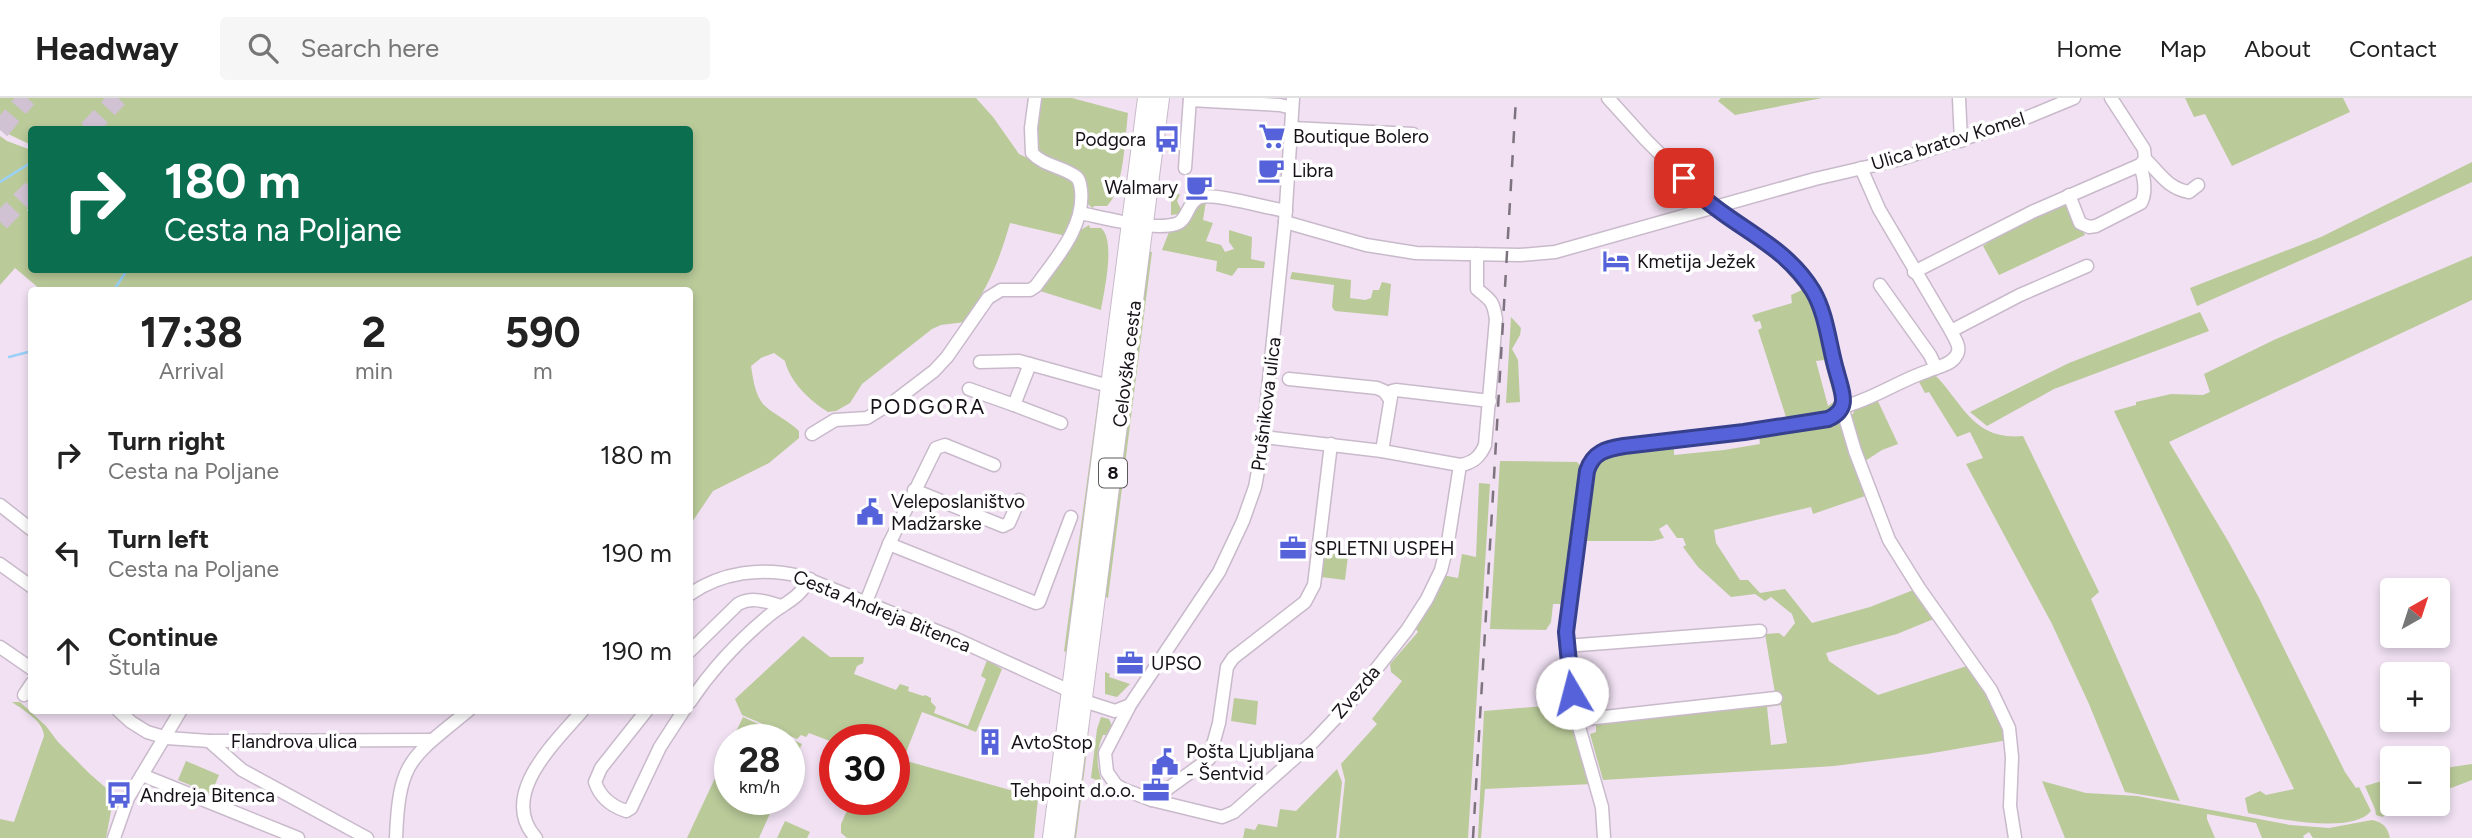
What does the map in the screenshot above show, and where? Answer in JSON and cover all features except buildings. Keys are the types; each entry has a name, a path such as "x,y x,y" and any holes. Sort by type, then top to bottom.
{"main road":[{"name":"Celovška cesta","path":"1066,838 1138,224 1146,98"},
{"name":"Celovška cesta","path":"1051,838 1109,386 1161,98"}],"street":[{"path":"812,433 835,420 867,418 896,400 934,371 947,357 988,298 1001,290 1030,290 1036,286 1064,247 1080,213 1078,178 1032,153 1035,98"},
{"path":"1608,98 1702,196 1777,250 1813,291 1826,328 1842,391 1842,407 1865,480 1893,547 1991,690 2001,709 2012,744 2010,806 2015,838"},
{"path":"1959,98 1961,141"},
{"name":"Ulica bratov Komel","path":"1138,224 1175,225 1181,222 1193,201 1200,197 1212,197 1286,216 1366,245 1416,253 1520,255 1555,252 1897,160 1961,141 2074,98"},
{"path":"2069,195 2080,223 2089,227 2141,204 2144,198 2144,149 2111,98"},
{"path":"1185,168 1190,99"},
{"name":"Prušnikova ulica","path":"1130,705 1228,555 1255,487 1264,437 1286,216 1292,103 1280,105 1190,99"},
{"path":"1292,128 1413,134"},
{"path":"2142,162 2178,190 2189,192 2198,185"},
{"path":"1914,272 2032,212 2142,162"},
{"name":"Ulica bratov Komel","path":"1861,168 1878,209 1951,331"},
{"path":"1080,213 1138,224"},
{"path":"1264,437 1382,451 1460,465 1470,463 1485,446 1496,319 1494,304 1477,289 1477,254"},
{"path":"1842,407 1855,404 1899,382 1954,360 1958,354 1958,344 1951,331 2021,295 2087,266"},
{"path":"1880,285 1930,355 1936,368"},
{"path":"980,362 1019,361 1109,386"},
{"path":"1014,405 1030,364"},
{"path":"1289,379 1377,388 1384,391 1389,398"},
{"path":"969,389 1061,423"},
{"path":"1382,451 1392,391 1489,401"},
{"path":"1604,838 1598,790 1577,720 1566,646 1568,603 1590,461 1605,450 1624,446 1828,419 1839,413 1842,407"},
{"path":"1152,800 1209,759 1219,723 1227,667 1233,658 1305,602 1310,595 1314,585 1331,444"},
{"path":"866,602 889,544 936,449 945,445 994,465"},
{"name":"Zvezda","path":"1130,705 1105,753 1107,772 1116,785 1152,800 1222,817 1229,816 1304,750 1347,706 1407,630 1427,599 1441,570 1452,523 1460,465"},
{"path":"914,490 1003,526 1009,523 1019,500"},
{"path":"0,505 28,527"},
{"path":"889,544 1027,600 1039,602 1071,517"},
{"path":"0,564 28,584"},
{"name":"Cesta Andreja Bitenca","path":"693,592 714,581 744,572 780,572 810,579 974,647 1070,691"},
{"path":"693,697 712,668 754,628 797,597 810,579"},
{"path":"693,648 738,604 746,600 761,600 782,606"},
{"path":"1566,646 1760,631"},
{"path":"0,647 28,666"},
{"path":"24,695 28,689"},
{"path":"1070,691 1084,701 1115,711 1130,705"},
{"path":"1577,720 1776,698"},
{"name":"Flandrova ulica","path":"123,714 147,732 167,738 209,741 430,740"},
{"path":"114,838 125,805 179,714"},
{"path":"396,838 397,810 403,776 416,755 430,740 464,714"},
{"path":"536,838 525,821 524,802 530,773 580,714"},
{"path":"645,714 601,768 595,782 598,791 608,801 626,811 631,808 660,747 681,714"},
{"path":"209,741 242,770 367,838"},
{"path":"142,775 298,838"}],"green space":[{"path":"0,98 976,98 1019,154 1070,178 1076,189 1066,236 1010,223 992,275 965,322 932,329 862,384 850,403 836,411 828,412 808,397 791,376 785,361 774,353 751,366 760,400 799,431 799,438 769,463 713,491 693,521 693,287 37,287 15,268 0,285 0,136 28,149 28,273 693,273 693,126 28,126 28,144 0,130"},
{"path":"1039,98 1072,98 1128,113 1120,176 1113,198 1107,206 1090,206 1086,200 1086,189 1037,152 1033,134"},
{"path":"1721,98 1822,98 1735,115 1718,101"},
{"path":"2185,98 2343,98 2350,112 2232,166 2205,114 2194,117"},
{"path":"2472,162 2472,182 2197,306 2190,288 2321,237"},
{"path":"1180,194 1177,201 1182,211 1171,215 1171,195"},
{"path":"1206,201 1203,220 1213,223 1206,241 1221,245 1225,252 1234,249 1229,242 1229,230 1252,237 1251,259 1265,262 1264,268 1238,268 1232,276 1216,271 1217,261 1162,250 1169,232 1181,228 1195,205"},
{"path":"2065,203 2085,235 1999,275 1983,246 2019,222"},
{"path":"1089,225 1090,228 1101,228 1108,244 1108,267 1101,310 1040,291 1076,233"},
{"path":"1147,251 1152,252 1108,598 1105,590"},
{"path":"2472,256 2472,300 2169,442 2228,541 2345,772 2356,788 2359,787 2371,811 2348,822 2331,823 2294,821 2248,813 2245,798 2260,791 2266,795 2294,789 2114,411 2136,405 2136,402 2171,394 2203,395 2210,392 2204,374 2276,339"},
{"path":"1292,272 1351,280 1350,298 1365,300 1371,298 1373,290 1379,290 1382,282 1391,284 1388,316 1335,311 1332,307 1334,285 1290,279"},
{"path":"1806,288 1812,300 1831,359 1837,403 1821,414 1787,420 1758,330 1762,328 1760,321 1755,322 1752,315 1792,303 1791,295","holes":["1824,360 1835,401 1828,406 1816,361"]},
{"path":"2200,312 2209,331 2054,389 1987,426 1970,412 2069,363"},
{"path":"1511,317 1521,328 1512,349 1518,360 1520,402 1506,403"},
{"path":"1933,373 1980,426 2006,436 2023,436 2099,592 2091,599 2180,801 2125,792 2052,624 1966,464 1983,458 1970,432 1957,437 1917,378"},
{"path":"1099,393 1103,403 1069,654 1064,651"},
{"path":"1876,397 1898,444 1882,450 1862,463 1851,417 1856,408"},
{"path":"1840,422 1868,495 1813,514 1811,507 1714,530 1716,543 1740,580 1748,580 1760,593 1785,589 1812,623 1870,607 1916,589 1936,618 1897,634 1826,653 1829,661 1878,695 1970,665 1992,698 2008,740 1834,766 1603,780 1590,734 1596,732 1596,720 1776,699 1765,634 1779,633 1784,637 1795,623 1792,614 1771,597 1765,601 1755,594 1731,597 1698,567 1683,547 1686,545 1683,538 1677,538 1667,524 1659,529 1664,538 1653,541 1585,541 1593,480 1599,463 1611,456 1611,453 1674,445 1674,455 1760,444 1759,436","holes":["1781,705 1787,743 1771,745 1767,707"]},
{"path":"1500,461 1577,462 1582,467 1564,604 1553,604 1551,622 1546,630 1490,629"},
{"path":"1479,483 1490,484 1468,838 1339,838 1345,780 1341,764 1377,724 1372,719 1402,681 1391,672 1390,664 1418,632 1414,626 1442,575 1458,578 1462,554 1476,557"},
{"path":"1323,553 1348,556 1345,580 1321,577"},
{"path":"803,636 830,657 864,657 863,663 857,666 854,674 896,690 900,684 909,687 908,691 931,698 936,707 934,713 968,726 986,679 981,676 987,660 1002,669 976,732 922,712 910,742 910,724 819,724 819,737 809,733 806,737 805,724 763,724 742,715 735,699"},
{"path":"1105,672 1110,674 1109,677 1130,684 1117,697 1105,694"},
{"path":"1234,698 1258,701 1256,725 1231,721"},
{"path":"12,702 20,702 28,709 27,712"},
{"path":"1568,704 1592,784 1485,789 1481,838 1478,838 1484,711"},
{"path":"29,714 33,714 46,726 58,742 114,795 106,838 0,838 0,819 14,822 44,736 37,721"},
{"path":"743,717 758,724 740,724"},
{"path":"1101,717 1109,719 1112,726 1106,735 1103,735 1099,746 1098,764 1102,782 1091,778"},
{"path":"1084,733 1089,735 1076,838 1070,838"},
{"path":"186,761 219,775 211,794 178,780"},
{"path":"910,762 1038,798 1034,838 847,838 841,833 845,815 910,815"},
{"path":"2472,764 2472,780 2450,788 2450,767"},
{"path":"1337,769 1342,782 1336,838 1243,838 1245,828 1255,830 1258,824 1277,827 1280,809 1296,811"},
{"path":"714,780 714,815 769,815 759,838 687,838"},
{"path":"2042,781 2086,793 2137,796 2290,825 2329,828 2372,820 2384,826 2390,838 2313,838 2309,832 2304,838 2262,838 2256,823 2207,814 2215,838 2065,838"},
{"path":"2380,782 2380,816 2384,816 2382,817 2376,815 2365,786"},
{"path":"785,821 810,832 807,838 777,838"}],"waterway":[{"path":"0,182 28,164"},
{"path":"116,287 125,273"},
{"path":"9,357 28,352"}],"tunnel":[{"path":"0,130 27,98"},
{"path":"92,126 118,98"},
{"path":"0,222 28,193"}],"railway":[{"path":"1473,838 1516,98"}],"place":[{"name":"Boutique Bolero","path":"1272,136"},
{"name":"Podgora","path":"1167,139"},
{"name":"Libra","path":"1271,170"},
{"name":"Walmary","path":"1199,187"},
{"name":"Kmetija Ježek","path":"1616,261"},
{"name":"Veleposlaništvo Madžarske","path":"870,512"},
{"name":"SPLETNI USPEH","path":"1293,548"},
{"name":"UPSO","path":"1130,663"},
{"name":"AvtoStop","path":"990,742"},
{"name":"Pošta Ljubljana - Šentvid","path":"1165,762"},
{"name":"Tehpoint d.o.o.","path":"1156,790"},
{"name":"Andreja Bitenca","path":"119,795"}],"district":[{"name":"PODGORA","path":"928,406"}],"route":[{"path":"1572,693 1566,646 1568,603 1587,471 1595,455 1624,446 1828,419 1839,413 1842,407 1842,391 1826,328 1813,291 1777,250 1709,202 1684,178"}]}
